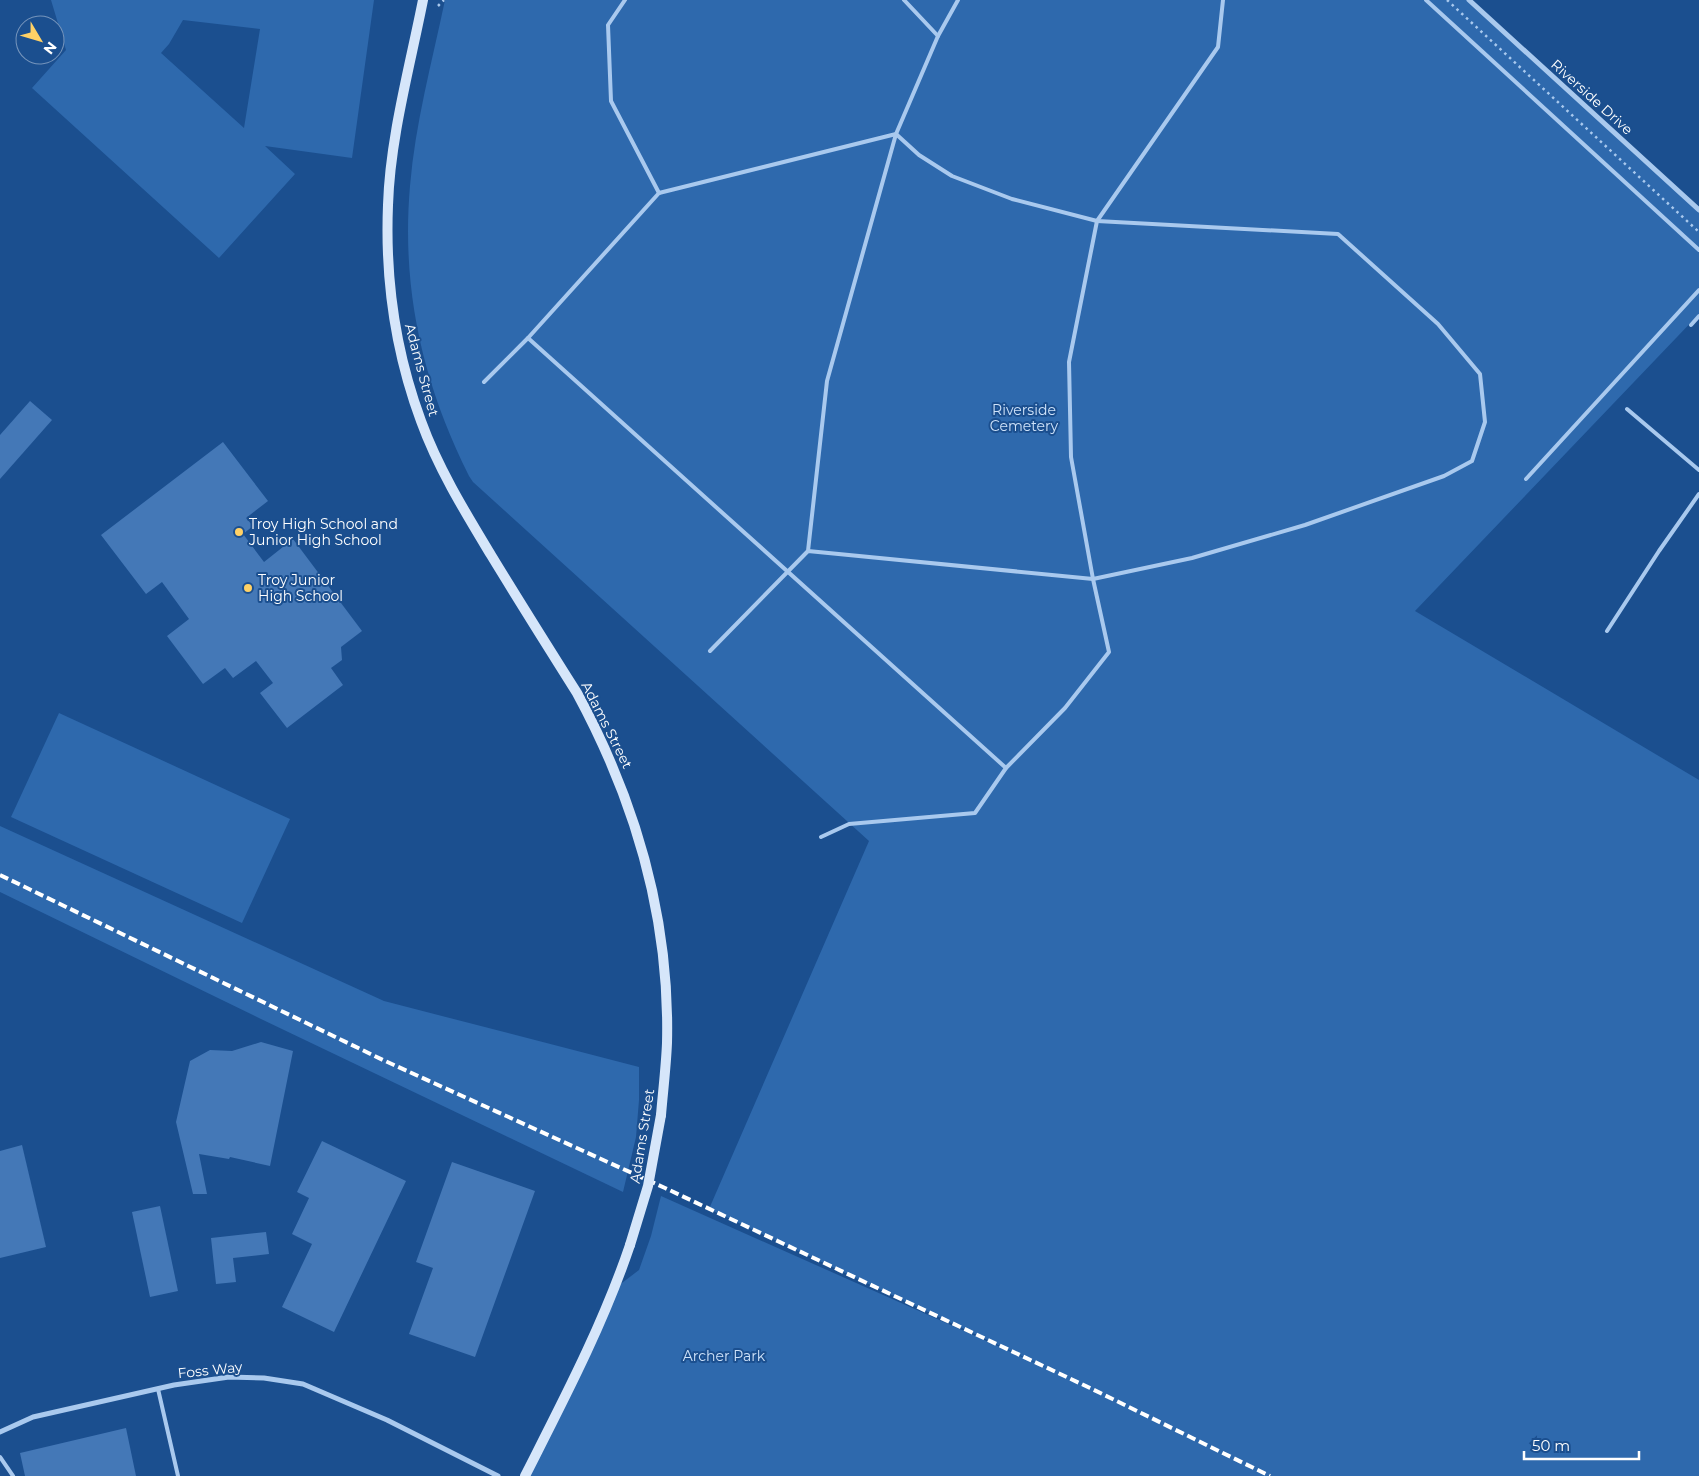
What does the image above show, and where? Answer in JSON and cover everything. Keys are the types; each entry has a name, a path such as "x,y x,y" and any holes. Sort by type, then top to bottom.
{"street":[{"name":"Adams Street","path":"424,0 394,145 388,205 389,283 400,353 421,422 446,478 590,717 610,758 636,827 654,898 664,970 667,1042 661,1115 648,1186 614,1289 574,1378 526,1476"},
{"name":"Riverside Drive","path":"1469,0 1699,210"},
{"name":"Foss Way","path":"0,1432 33,1417 158,1389 229,1377 264,1378 303,1384 387,1420 498,1476"}],"lane":[{"path":"625,0 608,26 611,101 659,193"},
{"path":"904,0 938,36"},
{"path":"710,651 789,573 808,551 827,381 896,134 938,36 958,0"},
{"path":"821,837 849,824 975,813 1006,768 1064,708 1109,652 1092,579 1071,457 1068,362 1097,221 1218,47 1223,0"},
{"path":"1426,0 1699,250"},
{"path":"484,382 528,338 659,193 896,134"},
{"path":"808,551 1092,579 1192,558 1305,525 1444,476 1472,461 1485,422 1480,374 1438,324 1338,234 1097,221 1012,198 952,176 919,155 896,134"},
{"path":"1526,479 1699,290"},
{"path":"1691,324 1699,316"},
{"path":"528,338 1006,768"},
{"path":"1627,409 1699,470"},
{"path":"1607,631 1699,494"},
{"path":"158,1389 178,1476"},
{"path":"0,1457 13,1476"}],"path":[{"path":"438,6 444,0"},
{"path":"1447,0 1699,232"}],"green space":[{"path":"51,0 374,0 352,158 265,146 295,174 219,258 32,88 53,65 65,65 65,15 56,15","holes":["183,20 260,29 244,128 161,53 169,44"]},
{"path":"445,0 1469,0 1699,210 1699,314 1415,611 1699,780 1699,1476 525,1476 614,1289 639,1270 651,1236 661,1196 1056,1372 709,1209 869,841 473,482 469,476 439,406 428,371 419,336 409,262 408,225 412,163"},
{"path":"59,713 290,819 242,923 11,817"},
{"path":"0,826 384,1001 639,1067 636,1137 623,1192 0,892"}],"building":[{"path":"30,401 52,420 0,479 0,435"},
{"name":"Troy Junior High School","path":"223,442 268,501 246,518 253,526 243,534 264,562 293,539 362,631 341,647 342,660 331,668 343,685 287,728 260,693 273,683 256,661 233,678 225,668 203,684 167,636 189,619 162,582 146,594 101,535"},
{"path":"261,1042 293,1051 270,1166 230,1157 229,1159 199,1154 207,1194 193,1194 176,1122 190,1061 210,1050 232,1051"},
{"path":"322,1141 406,1181 334,1332 282,1307 312,1244 292,1234 309,1198 297,1192"},
{"path":"22,1145 46,1247 0,1258 0,1151"},
{"path":"452,1162 535,1191 475,1357 409,1334 433,1268 416,1262"},
{"path":"160,1206 178,1291 150,1297 132,1212"},
{"path":"266,1232 269,1254 233,1258 236,1282 216,1284 211,1238"},
{"path":"126,1428 136,1476 25,1476 20,1453"}],"railway":[{"path":"0,875 383,1060 665,1188 1090,1388 1270,1476"}],"place":[{"name":"Troy High School and Junior High School","path":"239,532"},
{"name":"Troy Junior High School","path":"248,588"}],"park label":[{"name":"Riverside Cemetery","path":"1024,418"},
{"name":"Archer Park","path":"724,1356"}]}
